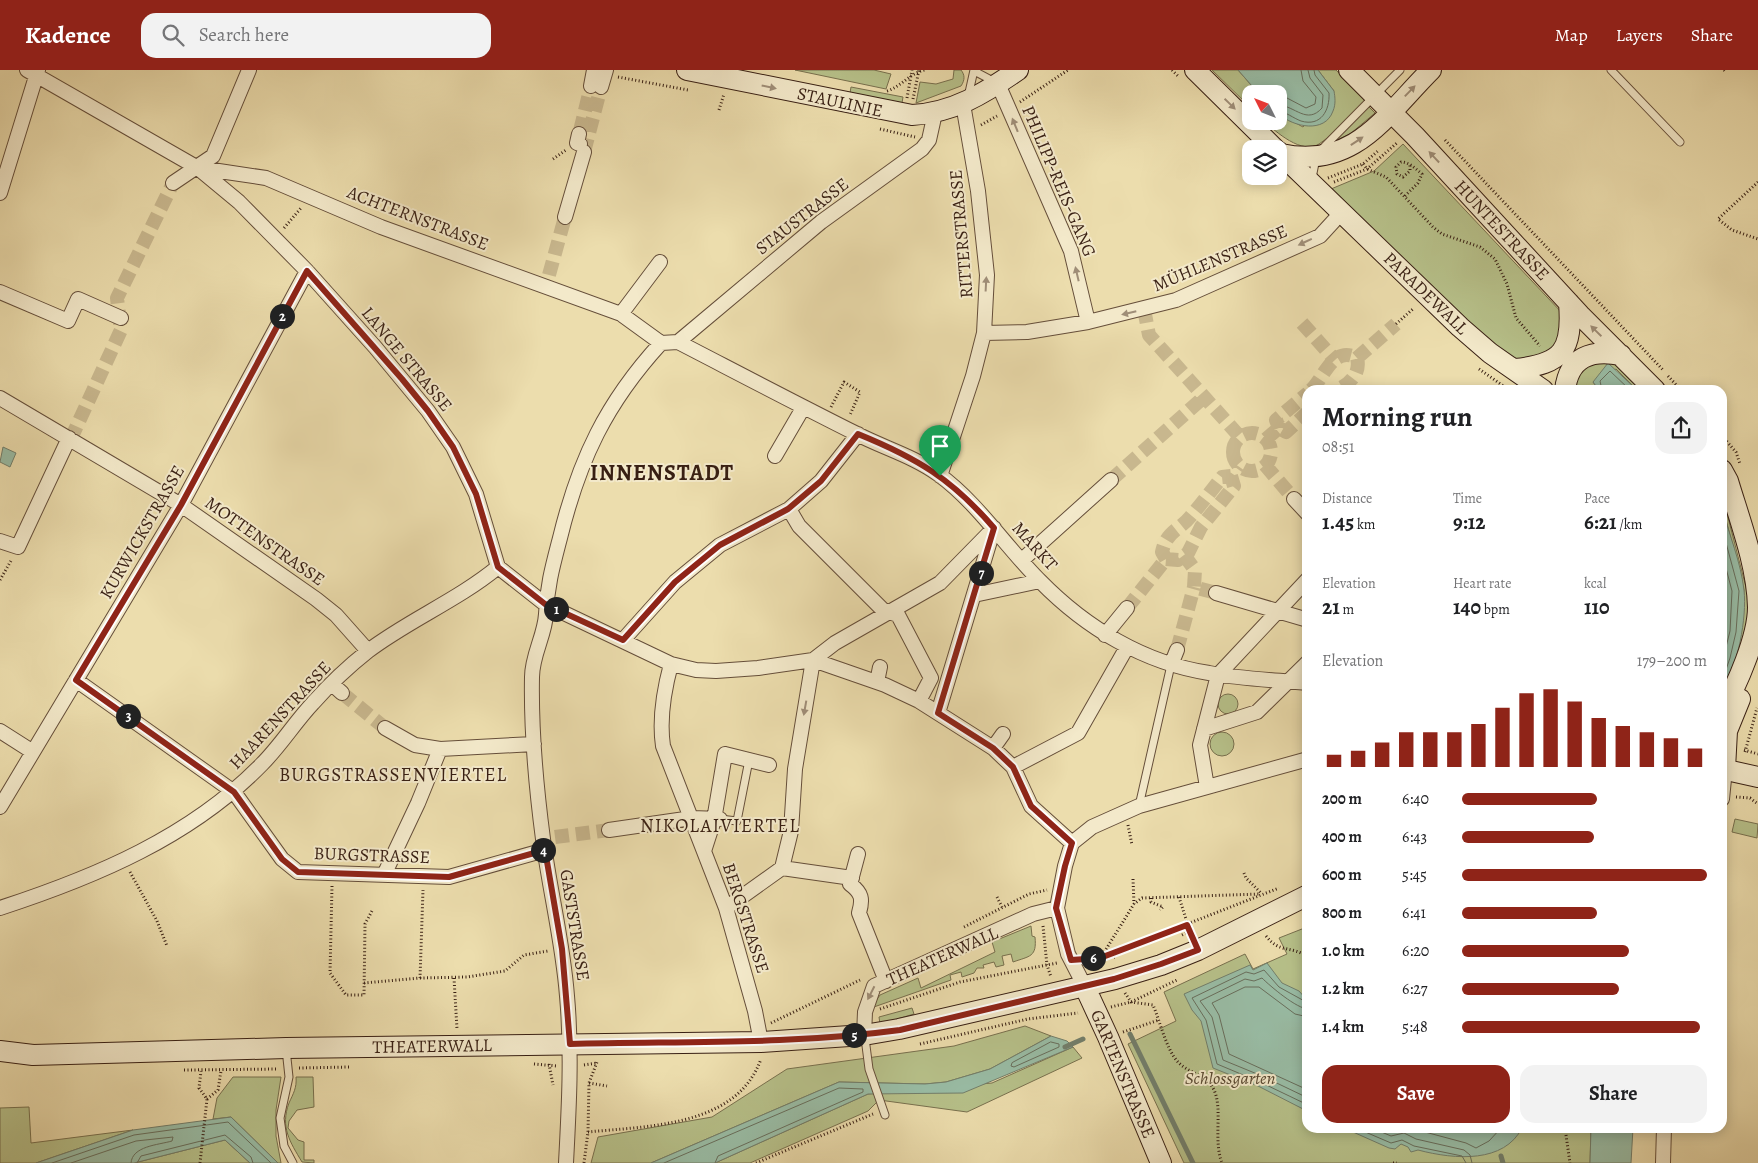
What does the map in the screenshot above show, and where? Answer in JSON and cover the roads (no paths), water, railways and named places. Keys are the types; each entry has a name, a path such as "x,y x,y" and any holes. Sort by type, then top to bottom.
{"street":[{"path":"173,183 214,156 249,70"},
{"path":"594,70 596,87 606,70"},
{"name":"STAULINIE","path":"687,70 904,115 935,113 965,103 1018,70"},
{"name":"PARADEWALL","path":"1195,70 1266,140"},
{"name":"HUNTESTRASSE","path":"1349,70 1492,218 1569,303 1650,385"},
{"path":"1287,154 1300,158 1316,158 1335,154 1360,140 1431,70"},
{"path":"0,193 33,72"},
{"name":"LANGE STRASSE","path":"33,72 198,168 239,202 307,271 381,354 428,411 453,447 476,494 498,567"},
{"name":"PHILIPP-REIS-GANG","path":"998,84 1071,251 1088,322"},
{"name":"RITTERSTRASSE","path":"940,476 973,376 984,333 987,275 978,191 965,103"},
{"name":"STAUSTRASSE","path":"678,342 821,222 922,149 928,140 935,113"},
{"path":"565,217 581,143"},
{"name":"PARADEWALL","path":"1287,160 1318,186 1342,212 1460,327 1490,353 1536,385"},
{"name":"ACHTERNSTRASSE","path":"198,168 266,178 381,227 547,280 621,314 661,343"},
{"name":"MÜHLENSTRASSE","path":"984,333 1027,332 1088,322 1176,300 1320,236 1342,212"},
{"path":"621,314 660,262"},
{"name":"KURWICKSTRASSE","path":"0,807 181,505 307,271"},
{"path":"0,292 68,321 78,299 121,318"},
{"path":"1515,369 1540,366 1563,350 1570,336 1569,303"},
{"path":"661,343 678,342 803,408 902,452 940,476 994,528 938,713"},
{"name":"GASTSTRASSE","path":"566,1163 570,1044 562,949 534,744 532,674 546,615 545,604 566,514 583,460 600,426 623,390 661,343"},
{"path":"1565,385 1566,377 1576,362 1589,354 1602,352 1621,355"},
{"name":"MOTTENSTRASSE","path":"0,398 181,505 316,599 336,615 368,651"},
{"path":"774,456 803,408"},
{"path":"623,640 675,582 720,545 788,509 821,481 858,434"},
{"path":"0,540 18,547 69,438"},
{"path":"1727,479 1757,586 1758,627"},
{"path":"1022,560 1111,480"},
{"path":"1294,499 1302,508"},
{"path":"788,509 799,526 883,610 898,615 931,678 919,701"},
{"name":"MARKT","path":"813,660 835,643 940,583 994,528 1040,581 1088,623 1127,647 1171,665 1213,674 1302,682"},
{"path":"498,567 545,604 671,664 696,670 716,671 813,660 881,688 919,701 993,748 1013,767 1031,806 1072,843"},
{"name":"HAARENSTRASSE","path":"0,908 57,889 123,861 175,833 234,792 264,763 313,703 337,688 368,651 498,567"},
{"path":"974,595 1040,581"},
{"path":"1208,787 1200,745 1213,674 1302,585"},
{"path":"1216,593 1302,618"},
{"path":"1105,635 1127,608"},
{"path":"1727,701 1740,674 1758,611"},
{"path":"1727,730 1756,651 1758,633"},
{"path":"1013,767 1078,733 1127,647"},
{"path":"1171,665 1177,650"},
{"path":"726,908 782,868 791,831 813,660"},
{"name":"BERGSTRASSE","path":"671,664 663,704 661,734 667,757 726,908 755,1011 761,1042"},
{"path":"880,667 881,688"},
{"path":"1204,729 1257,712 1302,668"},
{"name":"BURGSTRASSE","path":"76,680 234,792 282,859 298,872 449,877 548,842"},
{"path":"384,728 414,745 440,749 534,744"},
{"path":"0,730 33,752"},
{"path":"993,748 1004,734"},
{"path":"384,875 440,749"},
{"path":"704,852 717,820 725,754 769,765"},
{"path":"1084,985 1071,960 1056,908 1063,873 1072,843 1092,827 1139,806 1302,760"},
{"path":"1727,770 1758,777"},
{"path":"609,830 692,818 717,820"},
{"path":"858,854 850,884 861,895 862,902 859,913 886,981"},
{"path":"782,868 852,878"},
{"name":"THEATERWALL","path":"0,1051 33,1055 213,1052 286,1048 761,1042 864,1035 926,1024 1114,979 1198,950 1302,898"},
{"name":"THEATERWALL","path":"864,1035 868,999 874,986 1033,914 1056,908"},
{"name":"GARTENSTRASSE","path":"1084,985 1097,1011 1161,1163"},
{"path":"1663,1163 1664,1133"}],"lane":[{"path":"965,103 974,70 998,84"},
{"path":"1318,186 1316,158 1330,140 1400,70"},
{"path":"1611,70 1680,142"},
{"path":"1139,806 1171,665"},
{"path":"717,820 737,821 748,760"},
{"path":"864,1035 869,1069 884,1112"},
{"path":"286,1048 289,1077 280,1118 284,1146 293,1163"}],"water":[{"path":"1238,70 1318,70 1334,91 1335,103 1333,111 1323,123 1308,126 1300,125 1288,120 1288,85 1251,85"},
{"path":"1608,363 1632,385 1595,385 1593,382"},
{"path":"3,447 16,453 10,467 0,462"},
{"path":"1727,524 1740,569 1745,601 1740,642 1727,682"},
{"path":"1267,963 1282,983 1302,994 1302,1108 1258,1086 1213,1068 1201,1021 1192,1010 1184,994 1250,965 1253,970"},
{"path":"1051,1036 1067,1041 1073,1047 963,1093 868,1094 715,1163 651,1163 839,1082 925,1084 946,1082 990,1069"},
{"path":"231,1117 278,1163 250,1163 225,1140 134,1163 36,1163 133,1130"},
{"path":"1355,1133 1518,1133 1504,1148 1478,1156 1448,1156 1418,1150 1411,1152 1408,1147 1401,1144 1395,1149"},
{"path":"1591,1133 1633,1133 1631,1163 1590,1163"}],"waterway":[{"path":"1130,1034 1193,1163"},
{"path":"1065,1047 1083,1039"},
{"path":"1501,1156 1503,1163"}],"tunnel":[{"path":"580,131 591,86"},
{"path":"584,152 601,87"},
{"path":"69,438 74,432 121,330 117,298 173,183"},
{"path":"549,275 565,217"},
{"path":"1144,309 1149,335 1240,437"},
{"path":"1302,323 1335,360"},
{"path":"1357,358 1396,324"},
{"path":"1316,385 1335,359 1349,355 1357,358 1358,363 1356,373 1346,385"},
{"path":"1111,480 1204,397"},
{"path":"1279,428 1276,420 1302,398"},
{"path":"1266,439 1279,428 1286,432 1302,417"},
{"path":"1252,433 1265,439 1271,452 1265,465 1252,471 1239,465 1233,452 1239,439 1252,433"},
{"path":"1265,465 1294,499"},
{"path":"1166,559 1178,560 1188,553 1201,527 1234,486 1231,476 1238,466"},
{"path":"1166,559 1162,552 1170,535 1187,521 1222,477 1231,476"},
{"path":"1184,555 1195,570 1194,587 1216,593"},
{"path":"1127,608 1166,559"},
{"path":"1177,650 1194,587"},
{"path":"342,693 385,728"},
{"path":"555,837 609,830"}],"district":[{"name":"INNENSTADT","path":"662,473"},
{"name":"BURGSTRASSENVIERTEL","path":"393,775"},
{"name":"NIKOLAIVIERTEL","path":"720,826"}],"park label":[{"name":"Schlossgarten","path":"1230,1078"}]}
